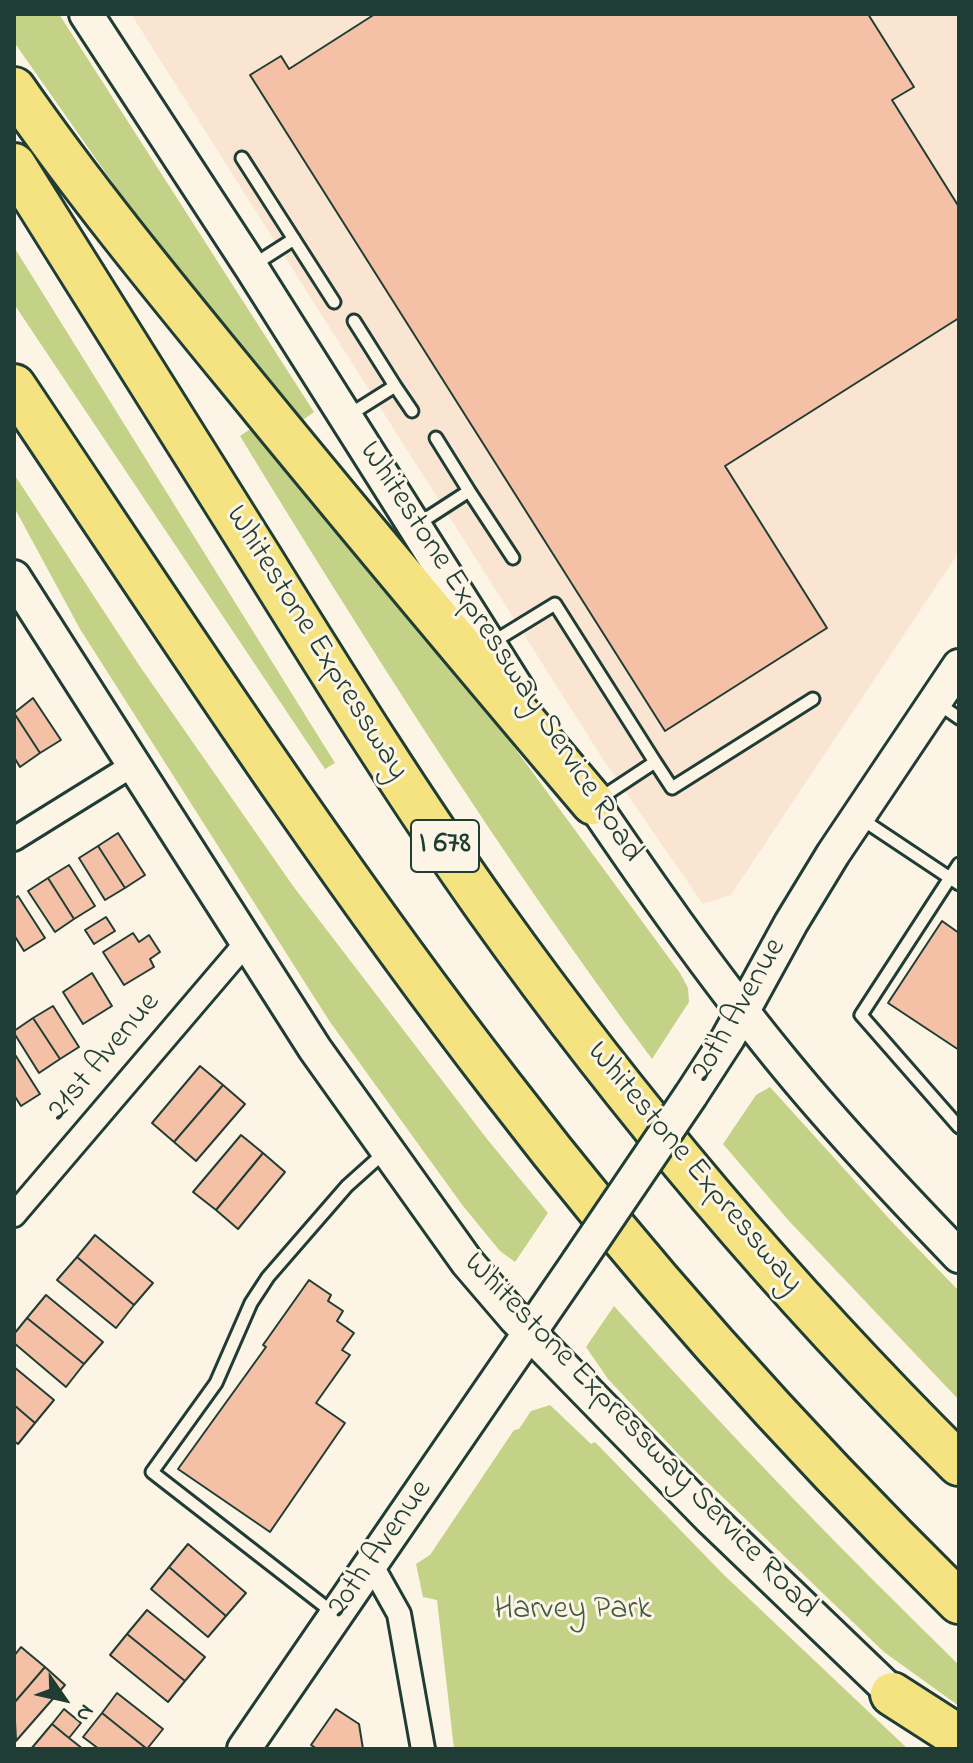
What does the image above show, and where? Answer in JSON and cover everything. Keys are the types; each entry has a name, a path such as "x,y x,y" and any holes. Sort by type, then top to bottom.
{"highway":[{"path":"14,89 89,193 152,273 455,641 593,803"},
{"name":"Whitestone Expressway","path":"14,165 323,660 489,910 594,1050 711,1196 836,1336 959,1464"},
{"path":"14,386 266,762 503,1089 694,1322 832,1473 959,1602"},
{"path":"892,1694 959,1737"}],"main road":[{"name":"Whitestone Expressway Service Road","path":"86,14 593,803 744,1012 851,1141 955,1245"},
{"name":"Whitestone Expressway Service Road","path":"14,577 246,943 386,1151 467,1262 530,1333 754,1562 952,1749"},
{"name":"20th Avenue","path":"244,1749 691,1095 744,1012 791,923 858,816 947,710 959,666"}],"street":[{"path":"14,839 133,765"},
{"name":"21st Avenue","path":"14,1215 246,943"},
{"path":"371,1564 399,1614 423,1749"}],"lane":[{"path":"242,158 334,302"},
{"path":"251,267 294,239"},
{"path":"354,321 412,411"},
{"path":"345,417 395,386"},
{"path":"436,438 513,558"},
{"path":"415,527 469,491"},
{"path":"489,645 555,604 672,788 813,699"},
{"path":"593,803 655,762"},
{"path":"858,816 954,881"},
{"path":"959,864 954,881 861,1015 959,1127"},
{"path":"336,1615 152,1472 216,1383 251,1303 268,1277 347,1186 386,1151"}],"shaded area":[{"path":"131,14 959,14 959,552 731,895 703,904 604,761"}],"green space":[{"path":"14,14 59,14 314,412 300,422 136,216 14,42"},
{"path":"14,247 335,763 325,769 14,304"},
{"path":"255,426 489,713 680,973 688,988 689,1002 652,1059 490,830 338,595 240,436"},
{"path":"14,474 139,665 293,886 487,1139 548,1213 515,1262 500,1251 463,1206 330,1022 80,629 14,507"},
{"path":"770,1087 959,1291 959,1400 789,1221 723,1144 756,1095"},
{"path":"614,1306 784,1488 959,1665 959,1706 884,1652 681,1457 608,1379 586,1347"},
{"name":"Harvey Park","path":"550,1405 591,1444 595,1442 723,1574 908,1749 454,1749 437,1600 423,1597 416,1564 430,1555 514,1430 519,1429 531,1411"}],"building":[{"path":"375,14 868,14 914,87 892,100 959,207 959,318 725,466 827,628 665,731 250,75 281,56 289,69"},
{"path":"33,698 61,740 40,753 14,713"},
{"path":"14,713 40,753 20,767 14,757"},
{"path":"118,833 145,875 125,888 98,846"},
{"path":"98,846 125,888 105,900 79,858"},
{"path":"69,865 95,906 74,919 48,878"},
{"path":"48,878 74,919 55,932 28,891"},
{"path":"18,896 45,938 24,951 14,935 14,899"},
{"path":"106,917 115,931 94,944 85,930"},
{"path":"942,921 959,933 959,1050 888,1003"},
{"path":"133,933 139,942 149,935 160,952 150,959 154,967 124,985 103,952"},
{"path":"92,973 112,1006 83,1024 63,992"},
{"path":"53,1006 79,1047 60,1059 33,1018"},
{"path":"33,1018 60,1059 39,1073 14,1033"},
{"path":"14,1053 40,1094 21,1106 14,1095"},
{"path":"200,1066 223,1085 174,1142 152,1123"},
{"path":"223,1085 245,1104 196,1161 174,1142"},
{"path":"241,1135 263,1153 216,1210 193,1192"},
{"path":"263,1153 285,1172 238,1229 216,1210"},
{"path":"95,1235 153,1283 134,1305 77,1257"},
{"path":"77,1257 134,1305 116,1328 57,1280"},
{"path":"309,1280 331,1295 328,1301 343,1311 337,1321 354,1333 342,1350 350,1355 316,1403 345,1423 270,1532 178,1469 266,1347 263,1345"},
{"path":"46,1295 103,1342 84,1364 27,1318"},
{"path":"27,1318 84,1364 66,1387 14,1343 14,1334"},
{"path":"14,1367 54,1400 35,1423 14,1405"},
{"path":"14,1405 35,1423 18,1444 14,1441"},
{"path":"188,1544 246,1593 226,1616 169,1567"},
{"path":"169,1567 226,1616 208,1637 151,1589"},
{"path":"147,1610 205,1657 185,1681 127,1634"},
{"path":"127,1634 185,1681 168,1702 110,1655"},
{"path":"21,1647 45,1667 14,1703 14,1656"},
{"path":"45,1667 65,1685 16,1741 14,1703"},
{"path":"117,1693 163,1729 147,1749 102,1713"},
{"path":"64,1709 81,1723 69,1738 52,1724"},
{"path":"336,1709 359,1724 363,1749 317,1749 311,1745"},
{"path":"102,1713 147,1749 99,1749 83,1737"},
{"path":"52,1724 69,1738 83,1749 31,1749"}]}
